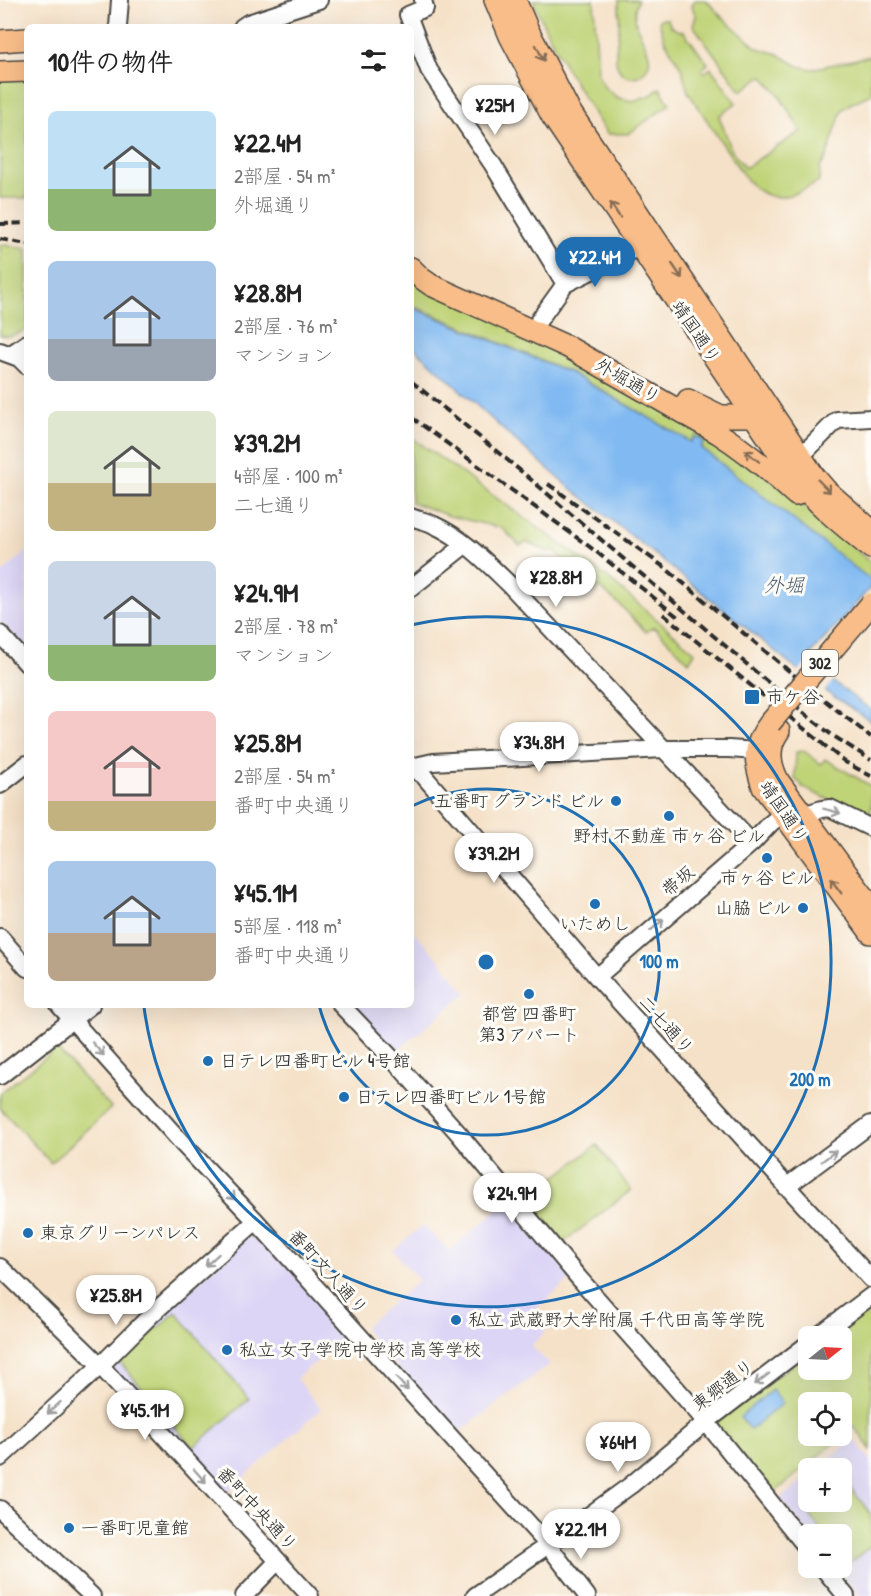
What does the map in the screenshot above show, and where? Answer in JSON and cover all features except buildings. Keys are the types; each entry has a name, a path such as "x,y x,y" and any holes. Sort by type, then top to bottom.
{"main road":[{"name":"靖国通り","path":"495,0 510,36 552,116 792,473 810,496 832,517 871,548"},
{"name":"靖国通り","path":"515,0 569,110 814,476 826,490 871,530"},
{"path":"0,41 24,39"},
{"path":"0,72 24,71"},
{"name":"外堀通り","path":"414,255 438,278 539,321 720,416 765,416 778,422"},
{"name":"外堀通り","path":"414,271 431,285 568,347 718,433 741,447 802,501 832,517"},
{"name":"302","path":"769,740 871,604"},
{"name":"302","path":"769,740 871,623"},
{"name":"靖国通り","path":"769,740 757,768 763,787 789,809 871,906"},
{"name":"靖国通り","path":"789,809 871,933"}],"street":[{"path":"118,24 120,0"},
{"path":"246,24 319,0"},
{"path":"411,24 408,15 425,8 423,0"},
{"path":"414,31 429,70 493,165 565,284"},
{"path":"539,321 565,284 639,246"},
{"path":"5,353 24,344"},
{"path":"5,353 19,358 24,363"},
{"path":"801,456 837,420 871,418"},
{"path":"414,518 433,524 451,534 509,584 752,843"},
{"path":"414,586 465,545"},
{"path":"0,634 24,661"},
{"path":"414,766 433,762 720,748 769,740"},
{"path":"0,785 24,766"},
{"name":"二七通り","path":"414,769 423,776 597,977 871,1280"},
{"path":"789,809 806,814 830,808 871,828"},
{"name":"帯坂","path":"597,977 789,809"},
{"path":"0,937 24,965"},
{"name":"番町文人通り","path":"62,1008 548,1545 587,1596"},
{"path":"0,1076 87,1008"},
{"path":"344,1008 459,1134 578,1277 705,1422 798,1537"},
{"path":"786,1187 871,1124"},
{"path":"0,1458 100,1366 152,1314 256,1221"},
{"name":"番町中央通り","path":"0,1267 100,1366 310,1596"},
{"path":"831,1326 871,1296"},
{"name":"東郷通り","path":"474,1596 631,1485 705,1422 798,1352"},
{"path":"0,1509 92,1596"},
{"path":"244,1596 278,1561"},
{"path":"831,1578 846,1596"}],"shaded area":[{"path":"24,554 24,647 0,621 0,575"},
{"path":"414,932 467,993 394,1053 352,1008 414,1008"},
{"name":"私立 武蔵野大学附属 千代田高等学院","path":"508,1201 572,1278 532,1312 547,1330 531,1346 550,1364 455,1435 363,1328 419,1280 393,1251 423,1225 449,1251"},
{"name":"私立 女子学院中学校 高等学校","path":"253,1231 256,1231 348,1336 296,1378 321,1409 224,1495 109,1365"},
{"path":"854,1439 871,1461 871,1596 860,1596 845,1578 852,1578 852,1524 801,1524 780,1499 798,1484 798,1512 852,1512 852,1458 830,1458 845,1446 852,1446"}],"green space":[{"path":"533,0 594,0 598,75 605,88 618,98 633,101 651,95 660,88 670,104 628,134 607,134 557,52"},
{"path":"619,0 638,0 635,11 636,21 649,57 648,65 643,73 637,76 630,77 623,74 617,63"},
{"path":"694,0 706,0 757,48 778,54 798,66 812,69 871,56 871,94 842,110 827,156 820,168 819,182 788,196 779,197 762,193 744,176 688,92 682,69 665,41 660,19 668,19 670,25 684,32 708,64 702,69 704,73 711,68 736,103 719,116 732,151 745,168 801,131 777,92 762,76 741,91 693,25 696,16 692,7"},
{"path":"24,73 24,198 0,198 0,74"},
{"path":"0,244 24,248 24,331 10,336 0,335"},
{"path":"414,272 541,336 738,454 871,563 871,583 702,448 704,440 695,436 691,442 571,373 414,306"},
{"path":"414,439 603,574 695,652 689,662 654,627 646,632 600,588 593,593 581,579 588,572 576,561 568,564 554,550 548,552 526,542 520,546 502,528 449,516 414,503"},
{"path":"804,751 821,764 825,759 871,786 871,820 802,787 795,779 796,752"},
{"path":"57,1049 111,1108 51,1163 0,1108 0,1093"},
{"path":"597,1145 631,1190 559,1246 524,1201"},
{"path":"871,1306 871,1450 854,1426 852,1428 852,1392 798,1392 798,1446 830,1446 816,1458 798,1458 798,1473 773,1494 715,1423 798,1361 798,1380 852,1380 852,1326 844,1326"},
{"path":"176,1312 249,1399 193,1448 119,1361"},
{"path":"852,1490 871,1514 871,1546 852,1561 852,1524 816,1524 807,1512 852,1512"}],"water":[{"name":"外堀","path":"414,308 571,373 691,442 695,436 704,441 701,448 871,580 871,587 808,657 831,680 871,710 871,721 798,670 568,486 414,348"},
{"path":"772,1390 783,1403 750,1430 740,1417"}],"pier":[{"path":"812,657 835,679 823,693 797,673"}],"railway":[{"path":"0,224 24,223"},
{"path":"0,239 24,243"},
{"path":"414,383 522,472 805,714 871,760"},
{"path":"414,419 594,550 678,617"},
{"path":"548,484 664,567 871,737"},
{"path":"663,614 845,762 871,776"}],"place":[{"name":"市ケ谷","path":"752,697"},
{"name":"五番町 グランド ビル","path":"616,801"},
{"name":"野村 不動産 市ヶ谷 ビル","path":"669,816"},
{"name":"市ヶ谷 ビル","path":"767,858"},
{"name":"いためし","path":"595,904"},
{"name":"山脇 ビル","path":"803,908"},
{"name":"都営 四番町 第3 アパート","path":"529,994"},
{"name":"日テレ四番町ビル 4号館","path":"208,1061"},
{"name":"日テレ四番町ビル 1号館","path":"344,1097"},
{"name":"東京グリーンパレス","path":"28,1233"},
{"name":"私立 武蔵野大学附属 千代田高等学院","path":"456,1320"},
{"name":"私立 女子学院中学校 高等学校","path":"227,1350"},
{"name":"一番町児童館","path":"69,1528"}]}
